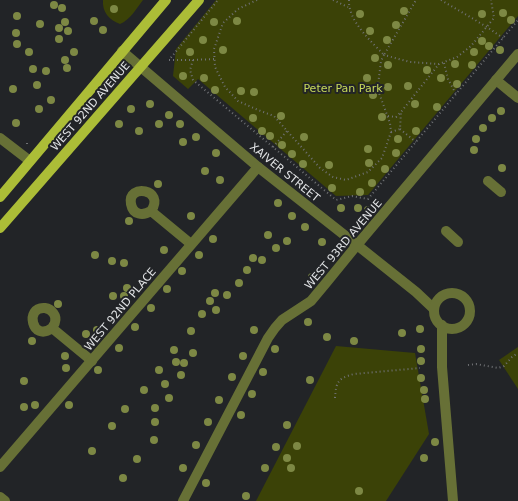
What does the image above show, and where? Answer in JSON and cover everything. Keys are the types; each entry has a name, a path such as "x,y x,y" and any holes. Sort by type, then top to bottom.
{"main road":[{"name":"WEST 92ND AVENUE","path":"0,197 166,0"},
{"name":"WEST 92ND AVENUE","path":"0,228 199,0"}],"street":[{"name":"XAIVER STREET","path":"122,51 258,167 416,292 434,309"},
{"name":"WEST 93RD AVENUE","path":"182,501 271,333 282,320 311,301 518,54"},
{"path":"496,80 518,98"},
{"path":"0,138 30,161"},
{"name":"WEST 92ND PLACE","path":"0,467 258,167"},
{"path":"488,181 501,192"},
{"path":"151,211 191,244"},
{"path":"446,231 458,242"},
{"path":"450,293 462,296 466,300 470,312 465,323 460,327 454,328 448,328 442,325 436,318 434,309 439,298 450,293"},
{"path":"442,325 442,367 453,501"},
{"path":"52,328 92,361"},
{"path":"0,497 5,501"}],"path":[{"path":"214,59 169,60 218,0"},
{"path":"257,0 238,9 223,23 214,49 214,59 215,66 225,87 238,101 274,116 320,168 333,177 346,180 368,172 382,158 391,132 388,116 379,93 378,85 381,61 416,0"},
{"path":"333,0 348,7"},
{"path":"348,0 348,7 360,30 384,56 410,62 440,64"},
{"path":"441,0 503,38"},
{"path":"388,116 396,117 440,64 457,57 472,46 494,18 491,0"},
{"path":"193,60 190,70 194,80 336,200 352,196 368,199 518,20"},
{"path":"444,62 448,79 456,94"},
{"path":"400,129 401,112"},
{"path":"400,129 416,142"},
{"path":"391,132 400,129"},
{"path":"273,146 287,131"},
{"path":"468,365 476,364 498,368 504,366 518,353"},
{"path":"334,398 336,383 346,376 420,368"}],"green space":[{"path":"103,0 143,0 130,17 120,24 107,15"},
{"name":"Peter Pan Park","path":"216,0 518,0 518,16 368,195 336,196 198,79 188,89 173,76 176,49"},
{"path":"336,346 415,353 429,434 386,501 256,501"},
{"path":"518,347 518,389 499,360"}]}
